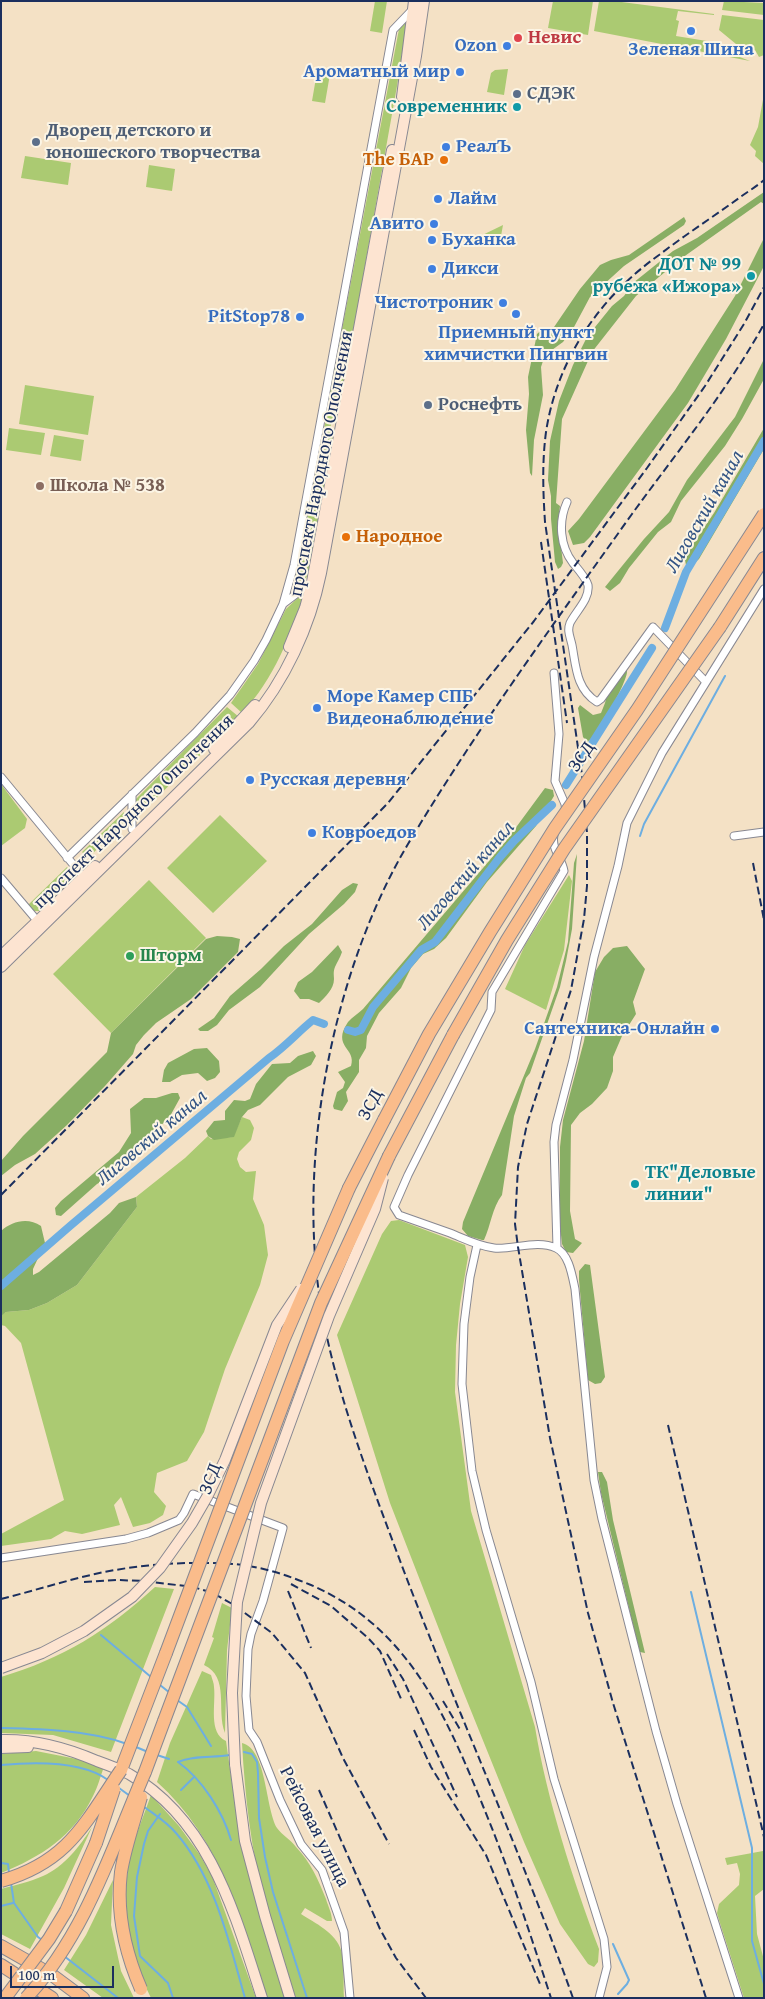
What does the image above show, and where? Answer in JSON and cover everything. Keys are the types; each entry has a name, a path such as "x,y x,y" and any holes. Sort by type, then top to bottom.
{"highway":[{"name":"ЗСД","path":"121,1770 283,1341 353,1180 429,1034 486,938 555,828 658,678 764,514"},
{"name":"ЗСД","path":"145,1772 321,1303 389,1156 498,956 559,857 720,627 764,558"},
{"path":"1,1880 21,1875 46,1862 66,1847 84,1825 121,1770"},
{"path":"5,1998 49,1939 66,1910 96,1842 121,1770"},
{"path":"144,1993 123,1935 120,1894 122,1871 142,1795 145,1772"},
{"path":"26,1998 53,1964 77,1926 97,1885 145,1772"},
{"path":"1,1946 52,1975 83,1998"},
{"path":"1,1967 14,1973 52,1998"}],"main road":[{"name":"проспект Народного Ополчения","path":"1,967 85,879 253,719 280,679 305,628 315,599 321,573 424,1"},
{"path":"422,19 432,1"},
{"name":"проспект Народного Ополчения","path":"85,879 132,829 198,765 257,702 285,657 302,615 312,582 404,86 414,5"},
{"name":"проспект Народного Ополчения","path":"1,956 40,924"},
{"path":"290,1998 245,1841 235,1764 232,1693 237,1602 261,1503 329,1316 375,1208 389,1156"},
{"path":"1,1668 42,1653 84,1631 132,1597 160,1568 187,1531 207,1497 225,1460 277,1325 313,1270"},
{"path":"1,1740 41,1742 74,1752 128,1774 170,1807 198,1838 226,1891 262,1998"},
{"path":"1,1748 41,1747 74,1752"}],"street":[{"path":"67,858 230,696 254,661 282,604 294,565 393,30 414,5"},
{"path":"568,502 562,517 563,544 567,555 587,582 588,587 588,594 570,623 568,631 577,675 582,688 590,698 597,702 601,699 653,627 705,681"},
{"path":"282,604 312,582"},
{"path":"739,1998 656,1731 604,1528 594,1480 575,1288 571,1271 564,1256 557,1248 554,1142 556,1125 575,1052 592,965 618,866 627,822 662,753 705,681 764,589"},
{"path":"554,673 559,734 555,781 566,811 553,837 555,850 564,871 492,992 491,1010 394,1206 399,1216 451,1233 477,1245 495,1248 534,1246 557,1248"},
{"path":"1,777 85,879"},
{"path":"132,794 132,829"},
{"path":"734,836 764,832"},
{"path":"1,878 40,924"},
{"path":"477,1245 470,1276 464,1324 462,1384 465,1426 472,1471 486,1530 531,1682 554,1780 604,1939 607,1967 599,1998"},
{"name":"Рейсовая улица","path":"1,1558 126,1539 148,1532 179,1520 193,1494 283,1528 263,1601 250,1634 246,1673 249,1730 257,1742 280,1800 301,1844 322,1870 344,1932 350,1998"}],"green space":[{"path":"375,1 387,1 382,33 370,31"},
{"path":"553,1 593,1 588,35 548,28"},
{"path":"599,1 614,1 714,14 678,11 676,20 679,21 676,36 719,43 732,54 750,61 594,31"},
{"path":"724,1 764,3 764,15 722,10"},
{"path":"722,15 764,20 764,55 759,57 755,50 736,44 719,30"},
{"path":"407,20 340,406 328,403 399,29"},
{"path":"508,69 504,95 487,92 491,73 495,70"},
{"path":"317,72 330,74 325,103 312,101"},
{"path":"764,94 764,164 755,156 756,151 750,145 758,127"},
{"path":"25,156 71,163 68,185 21,178"},
{"path":"149,165 175,169 172,191 146,187"},
{"path":"764,192 764,204 761,202 682,258 636,296 592,352 562,419 556,503 560,506 558,523 563,563 558,569 555,562 551,496 548,480 550,441 559,401 573,365 587,337 612,306 624,296 633,283 673,251 697,238"},
{"path":"684,217 686,221 684,225 624,266 590,297 574,327 563,342 545,355 541,367 543,395 534,440 532,476 530,473 526,430 529,394 528,377 537,334 545,327 552,330 580,289 600,265 629,255"},
{"path":"503,225 501,236 484,246 466,243"},
{"path":"764,238 764,266 726,339 688,403 590,537 584,543 573,545 568,531 579,519 675,390 735,296"},
{"path":"764,359 764,379 725,446 681,501 671,522 658,532 629,568 620,583 610,591 605,587 669,512 687,480 735,417"},
{"path":"25,385 94,396 88,435 19,424"},
{"path":"328,408 335,409 330,429 334,430 309,572 303,584 293,591"},
{"path":"9,428 45,433 41,455 6,450"},
{"path":"764,428 764,449 699,559 687,570 685,560 691,547 714,513"},
{"path":"54,435 84,440 81,461 50,456"},
{"path":"305,591 294,624 280,656 263,686 242,713 231,703 258,664 286,609"},
{"path":"619,668 627,671 626,677 604,721 587,742 583,737 578,708 580,705 593,715 601,713 610,683"},
{"path":"227,707 239,717 137,817 135,813 136,799"},
{"path":"1,784 27,819 25,828 1,846"},
{"path":"545,788 553,790 554,796 536,826 487,882 446,938 434,949 423,954 411,968 401,988 379,1013 367,1036 366,1048 359,1060 359,1072 346,1092 348,1101 342,1111 334,1109 333,1106 337,1092 343,1088 345,1082 338,1072 351,1066 352,1060 342,1037 343,1030 348,1022 363,1009 506,841"},
{"path":"124,812 124,820 121,826 88,858 82,852"},
{"path":"220,815 267,861 213,913 167,868"},
{"path":"577,854 572,929 560,987 514,1116 502,1195 496,1205 484,1240 482,1240 468,1236 462,1229 463,1222 535,1049 557,987 568,942 574,863"},
{"path":"67,867 72,873 71,880 39,911 33,911 28,905"},
{"path":"569,875 572,881 564,950 546,1010 505,989 525,945"},
{"name":"Шторм","path":"149,880 206,938 111,1033 53,974"},
{"path":"353,883 358,884 355,892 309,934 260,987 229,1010 217,1025 208,1031 200,1031 198,1029 214,1018 230,996 284,946 312,924 342,890"},
{"path":"217,936 240,939 238,952 191,999 156,1023 144,1035 136,1045 133,1054 67,1125 35,1154 15,1165 1,1176 1,1161 23,1136 107,1052 111,1033 206,939"},
{"path":"338,945 342,952 334,969 334,983 329,992 319,1003 309,999 300,999 294,991 298,982 312,972"},
{"path":"627,946 645,969 633,1002 636,1014 622,1036 613,1057 613,1071 607,1088 592,1104 580,1113 571,1125 570,1211 575,1239 582,1243 573,1253 566,1252 562,1244 560,1226 560,1147 563,1120 584,1041 595,972 604,957 613,948"},
{"path":"207,1048 219,1061 220,1072 215,1078 207,1081 198,1073 182,1075 170,1082 162,1082 164,1070 168,1063 194,1049"},
{"path":"313,1051 316,1056 311,1065 288,1077 260,1105 248,1110 242,1117 234,1137 214,1140 208,1136 206,1131 214,1121 225,1120 225,1111 234,1100 245,1101 250,1099 256,1084 272,1064 290,1063 298,1056"},
{"path":"178,1093 180,1098 169,1118 130,1153 115,1173 97,1184 61,1216 56,1215 55,1208 61,1201 119,1152 131,1133 130,1109 144,1098 156,1098"},
{"path":"242,1117 250,1120 254,1128 251,1140 239,1152 237,1159 240,1167 246,1172 256,1171 253,1199 264,1225 268,1255 260,1285 225,1369 204,1432 187,1461 157,1473 154,1492 166,1506 163,1515 150,1523 133,1527 121,1497 114,1505 120,1525 82,1534 65,1531 51,1539 1,1546 1,1534 64,1500 21,1343 5,1326 1,1325 1,1315 6,1312 29,1310 47,1303 77,1285 137,1207 136,1197 185,1158 208,1136 211,1139 233,1137"},
{"path":"136,1197 137,1207 77,1285 47,1303 29,1310 6,1312 1,1316 1,1231 20,1221 36,1223 41,1226 45,1243 33,1269 33,1275 110,1213 119,1203"},
{"path":"399,1220 465,1245 468,1257 460,1304 456,1345 455,1392 471,1511 535,1727 546,1783 562,1840 599,1949 598,1962 594,1967 588,1964 560,1924 524,1842 390,1503 337,1335 382,1234 391,1221"},
{"path":"585,1264 590,1265 605,1377 601,1383 595,1384 588,1380 579,1280 579,1271"},
{"path":"598,1472 602,1472 607,1482 613,1520 645,1653 640,1652 636,1637 601,1493"},
{"path":"155,1587 174,1589 111,1752 53,1735 1,1733 1,1677 45,1661 84,1641 120,1617"},
{"path":"222,1603 232,1608 227,1650 225,1733 220,1686 212,1670 204,1665 214,1638 212,1637"},
{"path":"202,1671 211,1675 213,1682 215,1725 220,1737 226,1741 234,1797 286,1998 266,1998 238,1910 213,1854 179,1804 157,1782 170,1743"},
{"path":"242,1743 250,1748 261,1767 273,1819 277,1828 306,1859 326,1899 332,1921 327,1921 305,1908 301,1914 335,1938 341,1950 343,1961 344,1998 296,1998 272,1927 260,1883 249,1823"},
{"path":"36,1751 87,1761 104,1767 95,1793 76,1823 66,1834 55,1844 30,1860 1,1873 1,1754"},
{"path":"151,1795 179,1826 200,1855 212,1876 256,1998 151,1998 132,1946 126,1912 126,1895 130,1857"},
{"path":"92,1827 64,1888 30,1949 1,1934 1,1889 28,1882 51,1872 65,1862"},
{"path":"763,1851 764,1889 755,1896 757,1934 764,1960 764,1998 744,1998 717,1913 719,1904 739,1885 740,1874 737,1863 727,1865 725,1858"},
{"path":"113,1880 111,1925 121,1971 134,1998 103,1998 64,1970 86,1935"}],"waterway":[{"name":"Лиговский канал","path":"665,628 686,572 764,441"},
{"name":"Лиговский канал","path":"566,785 652,648"},
{"path":"640,836 644,824 725,676"},
{"name":"Лиговский канал","path":"348,1030 355,1032 361,1030 373,1007 421,950 435,942 500,857 552,805"},
{"name":"Лиговский канал","path":"1,1286 313,1020 324,1024"},
{"path":"691,1592 752,1848 752,1941 764,1984"},
{"path":"101,1635 151,1677"},
{"path":"160,1685 170,1693"},
{"path":"177,1700 187,1707 211,1746"},
{"path":"1,1728 81,1733 113,1739 127,1744"},
{"path":"136,1747 148,1752"},
{"path":"244,1752 252,1754 257,1762 259,1818 265,1857 273,1892 307,1998"},
{"path":"157,1755 169,1759"},
{"path":"178,1762 230,1755"},
{"path":"178,1762 195,1777 217,1807 231,1840"},
{"path":"1,1765 42,1763 71,1766 97,1773 108,1780"},
{"path":"181,1790 194,1777"},
{"path":"119,1788 130,1796"},
{"path":"143,1806 172,1829 190,1851 201,1870 219,1911 245,1998"},
{"path":"160,1814 148,1831 144,1844 137,1877 134,1916 140,1956 168,1983 173,1998"},
{"path":"1,1863 8,1864 9,1873"},
{"path":"11,1883 14,1903 42,1940"},
{"path":"1,1906 13,1903"},
{"path":"613,1944 629,1980 618,1994"},
{"path":"64,1956 118,1998"}],"railway":[{"path":"706,1998 613,1703 588,1613 550,1438 515,1224 518,1167 527,1124 571,990 584,919 587,886 587,833 582,775 545,522 544,454 546,432 552,405 560,379 584,332 618,290 659,255 764,180"},
{"path":"1,1195 388,803 534,621 647,468 705,386 744,324 764,287"},
{"path":"573,1998 532,1889 402,1566 349,1419 325,1328 316,1269 313,1207 316,1143 325,1079 339,1016 357,954 380,897 408,844 461,760 517,677 632,514 718,397 764,324"},
{"path":"541,542 567,723"},
{"path":"753,863 764,920"},
{"path":"668,1425 764,1837"},
{"path":"1,1599 112,1571 164,1564 216,1563 243,1565 273,1571 311,1585 345,1603 374,1624 398,1649 420,1677 454,1739 493,1830 551,1998"},
{"path":"84,1582 144,1581 193,1587 213,1593 234,1605 272,1633 305,1673 343,1758 389,1844"},
{"path":"291,1584 331,1606 368,1638 380,1651 402,1701"},
{"path":"288,1591 311,1648"},
{"path":"387,1654 403,1679 457,1797"},
{"path":"443,1701 461,1731"},
{"path":"414,1730 431,1767 486,1855 540,1984"},
{"path":"319,1790 380,1929 396,1958 426,1998"}],"place":[{"name":"Зеленая Шина","path":"691,31"},
{"name":"Невис","path":"518,38"},
{"name":"Ozon","path":"507,46"},
{"name":"Ароматный мир","path":"460,72"},
{"name":"СДЭК","path":"517,94"},
{"name":"Современник","path":"517,107"},
{"name":"Дворец детского и юношеского творчества","path":"36,142"},
{"name":"РеалЪ","path":"446,147"},
{"name":"The БАР","path":"444,160"},
{"name":"Лайм","path":"438,199"},
{"name":"Авито","path":"434,224"},
{"name":"Буханка","path":"432,240"},
{"name":"Дикси","path":"432,269"},
{"name":"ДОТ № 99 рубежа «Ижора»","path":"751,276"},
{"name":"Чистотроник","path":"503,303"},
{"name":"Приемный пункт химчистки Пингвин","path":"516,314"},
{"name":"PitStop78","path":"300,317"},
{"name":"Роснефть","path":"428,405"},
{"name":"Школа № 538","path":"40,486"},
{"name":"Народное","path":"346,537"},
{"name":"Море Камер СПБ Видеонаблюдение","path":"317,708"},
{"name":"Русская деревня","path":"250,780"},
{"name":"Ковроедов","path":"312,833"},
{"name":"Шторм","path":"130,956"},
{"name":"Сантехника-Онлайн","path":"715,1029"},
{"name":"ТК\"Деловые линии\"","path":"635,1184"}]}
